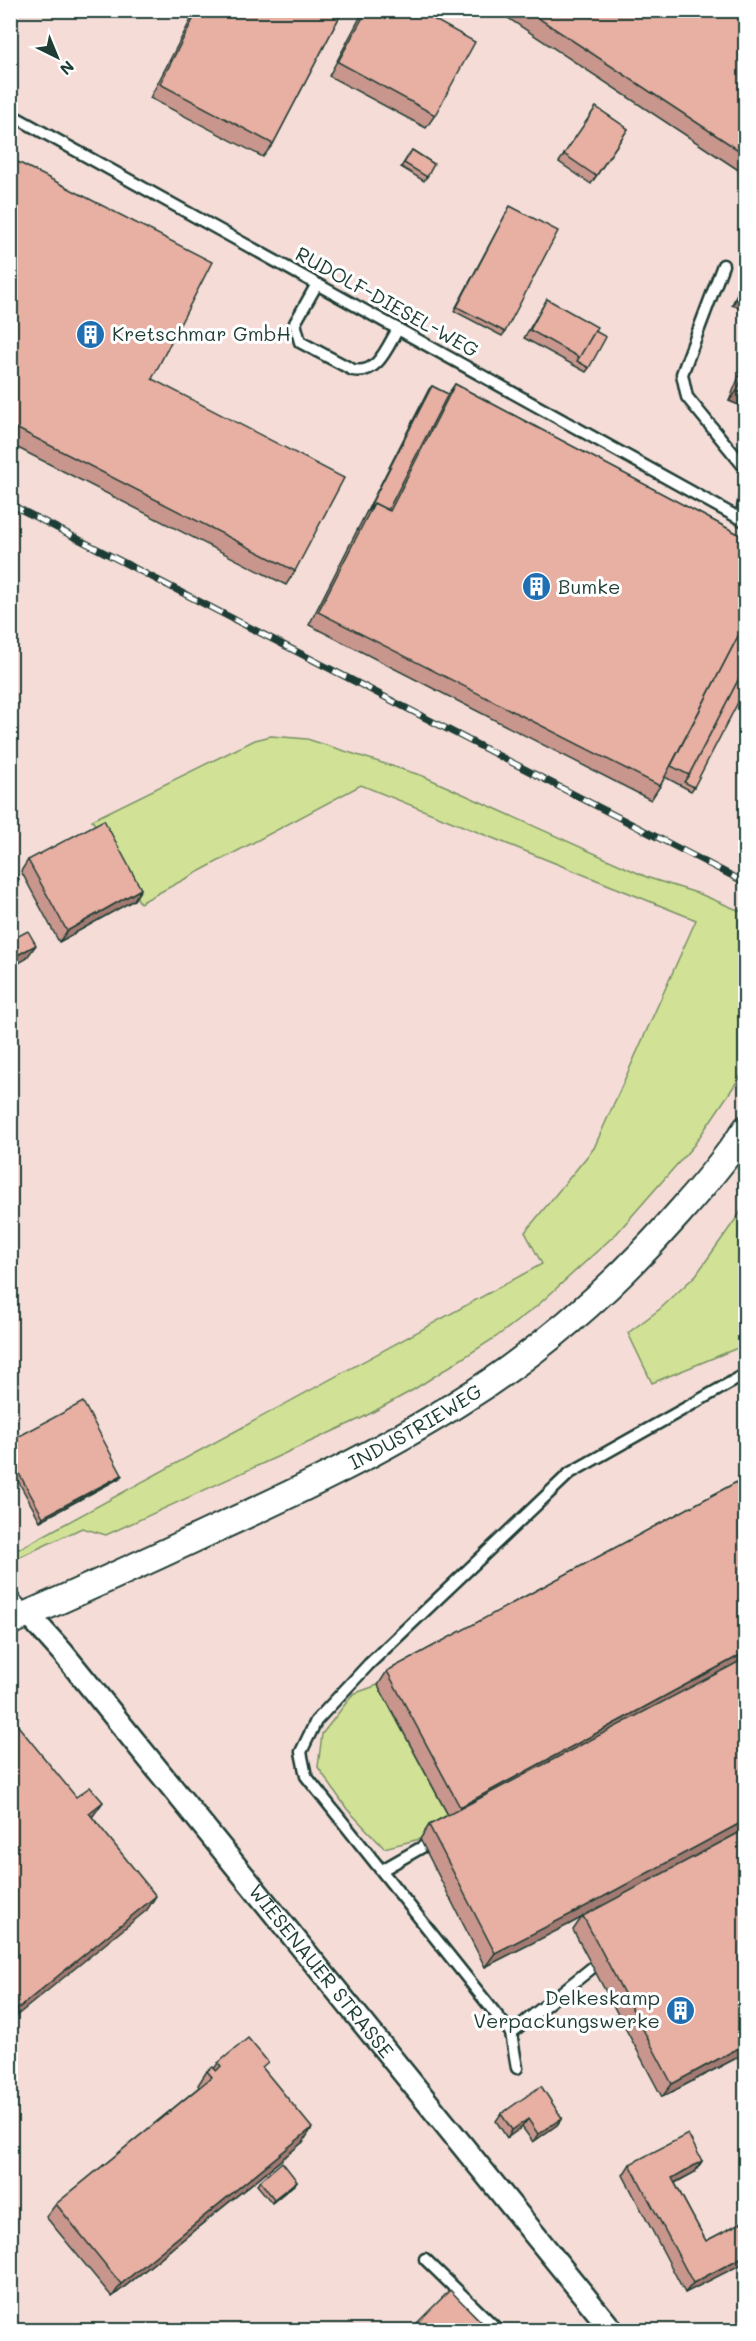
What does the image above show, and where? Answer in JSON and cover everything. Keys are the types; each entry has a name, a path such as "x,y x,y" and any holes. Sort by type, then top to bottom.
{"street":[{"name":"INDUSTRIEWEG","path":"19,1618 290,1495 363,1458 458,1403 552,1335 601,1293 653,1243 695,1195 746,1129"},
{"name":"WIESENAUER STRASSE","path":"19,1618 71,1662 612,2331"}],"lane":[{"name":"RUDOLF-DIESEL-WEG","path":"10,114 743,520"},
{"path":"723,265 682,374 687,397 746,469"},
{"path":"317,284 296,323 300,342 353,370 362,372 372,368 380,360 398,328"},
{"path":"743,520 746,492"},
{"path":"517,2068 511,2033 306,1776 301,1752 316,1721 369,1664 570,1473 746,1374"},
{"path":"10,1595 19,1618"},
{"path":"382,1870 424,1846"},
{"path":"511,2033 593,1966"},
{"path":"426,2259 498,2331"}],"shaded area":[{"path":"11,11 745,11 745,2330 11,2330"}],"green space":[{"path":"271,736 307,739 423,776 649,878 700,894 745,913 745,1070 694,1145 617,1233 537,1306 496,1337 413,1390 362,1418 106,1535 82,1528 11,1561 10,1539 19,1549 542,1264 525,1232 594,1148 696,920 361,785 140,903 92,820 255,740"},
{"path":"745,1206 745,1345 652,1383 628,1333 660,1309 696,1275"},
{"path":"378,1685 451,1821 420,1839 384,1848 347,1809 318,1767 322,1734 353,1694"}],"building":[{"path":"198,10 343,10 273,144 160,84"},
{"path":"367,10 417,10 475,42 435,115 338,62"},
{"path":"526,10 746,10 746,155"},
{"path":"596,107 628,129 596,176 564,154"},
{"path":"412,150 434,164 427,177 404,163"},
{"name":"Kretschmar GmbH","path":"10,158 212,262 152,379 344,478 295,571 10,425"},
{"path":"510,206 558,231 505,332 457,307"},
{"path":"746,279 746,296 740,294"},
{"path":"547,299 597,327 580,358 530,330"},
{"path":"595,331 606,337 589,368 577,361"},
{"path":"746,368 746,394 737,391"},
{"name":"Bumke","path":"455,384 746,538 746,621 660,786 318,612 374,503 390,511"},
{"path":"432,386 448,394 388,510 374,503 367,512"},
{"path":"746,621 746,665 689,775 671,766"},
{"path":"746,665 746,687 694,787 684,782"},
{"path":"104,820 141,889 67,931 28,860"},
{"path":"10,864 19,879 10,884"},
{"path":"28,931 36,945 10,959 10,940"},
{"path":"83,1402 122,1475 43,1517 10,1457 10,1441"},
{"path":"746,1477 746,1652 460,1807 387,1671"},
{"path":"746,1658 746,1820 495,1953 429,1825"},
{"path":"10,1716 76,1797 90,1787 103,1802 89,1813 156,1896 10,2015"},
{"name":"Delkeskamp Verpackungswerke","path":"746,1829 746,2044 672,2084 583,1916"},
{"path":"248,2038 268,2062 262,2067 312,2128 121,2284 56,2204 212,2077 207,2071 213,2067 216,2071 221,2066 218,2063"},
{"path":"541,2086 562,2118 538,2134 528,2119 512,2130 501,2114"},
{"path":"688,2134 702,2161 672,2178 706,2241 746,2220 746,2255 693,2283 630,2164"},
{"path":"282,2162 297,2181 274,2199 260,2181"},
{"path":"450,2290 490,2331 418,2331 414,2326"}],"railway":[{"path":"10,504 746,883"}],"place":[{"name":"Kretschmar GmbH","path":"91,334"},
{"name":"Bumke","path":"537,587"},
{"name":"Delkeskamp Verpackungswerke","path":"681,2010"}]}
